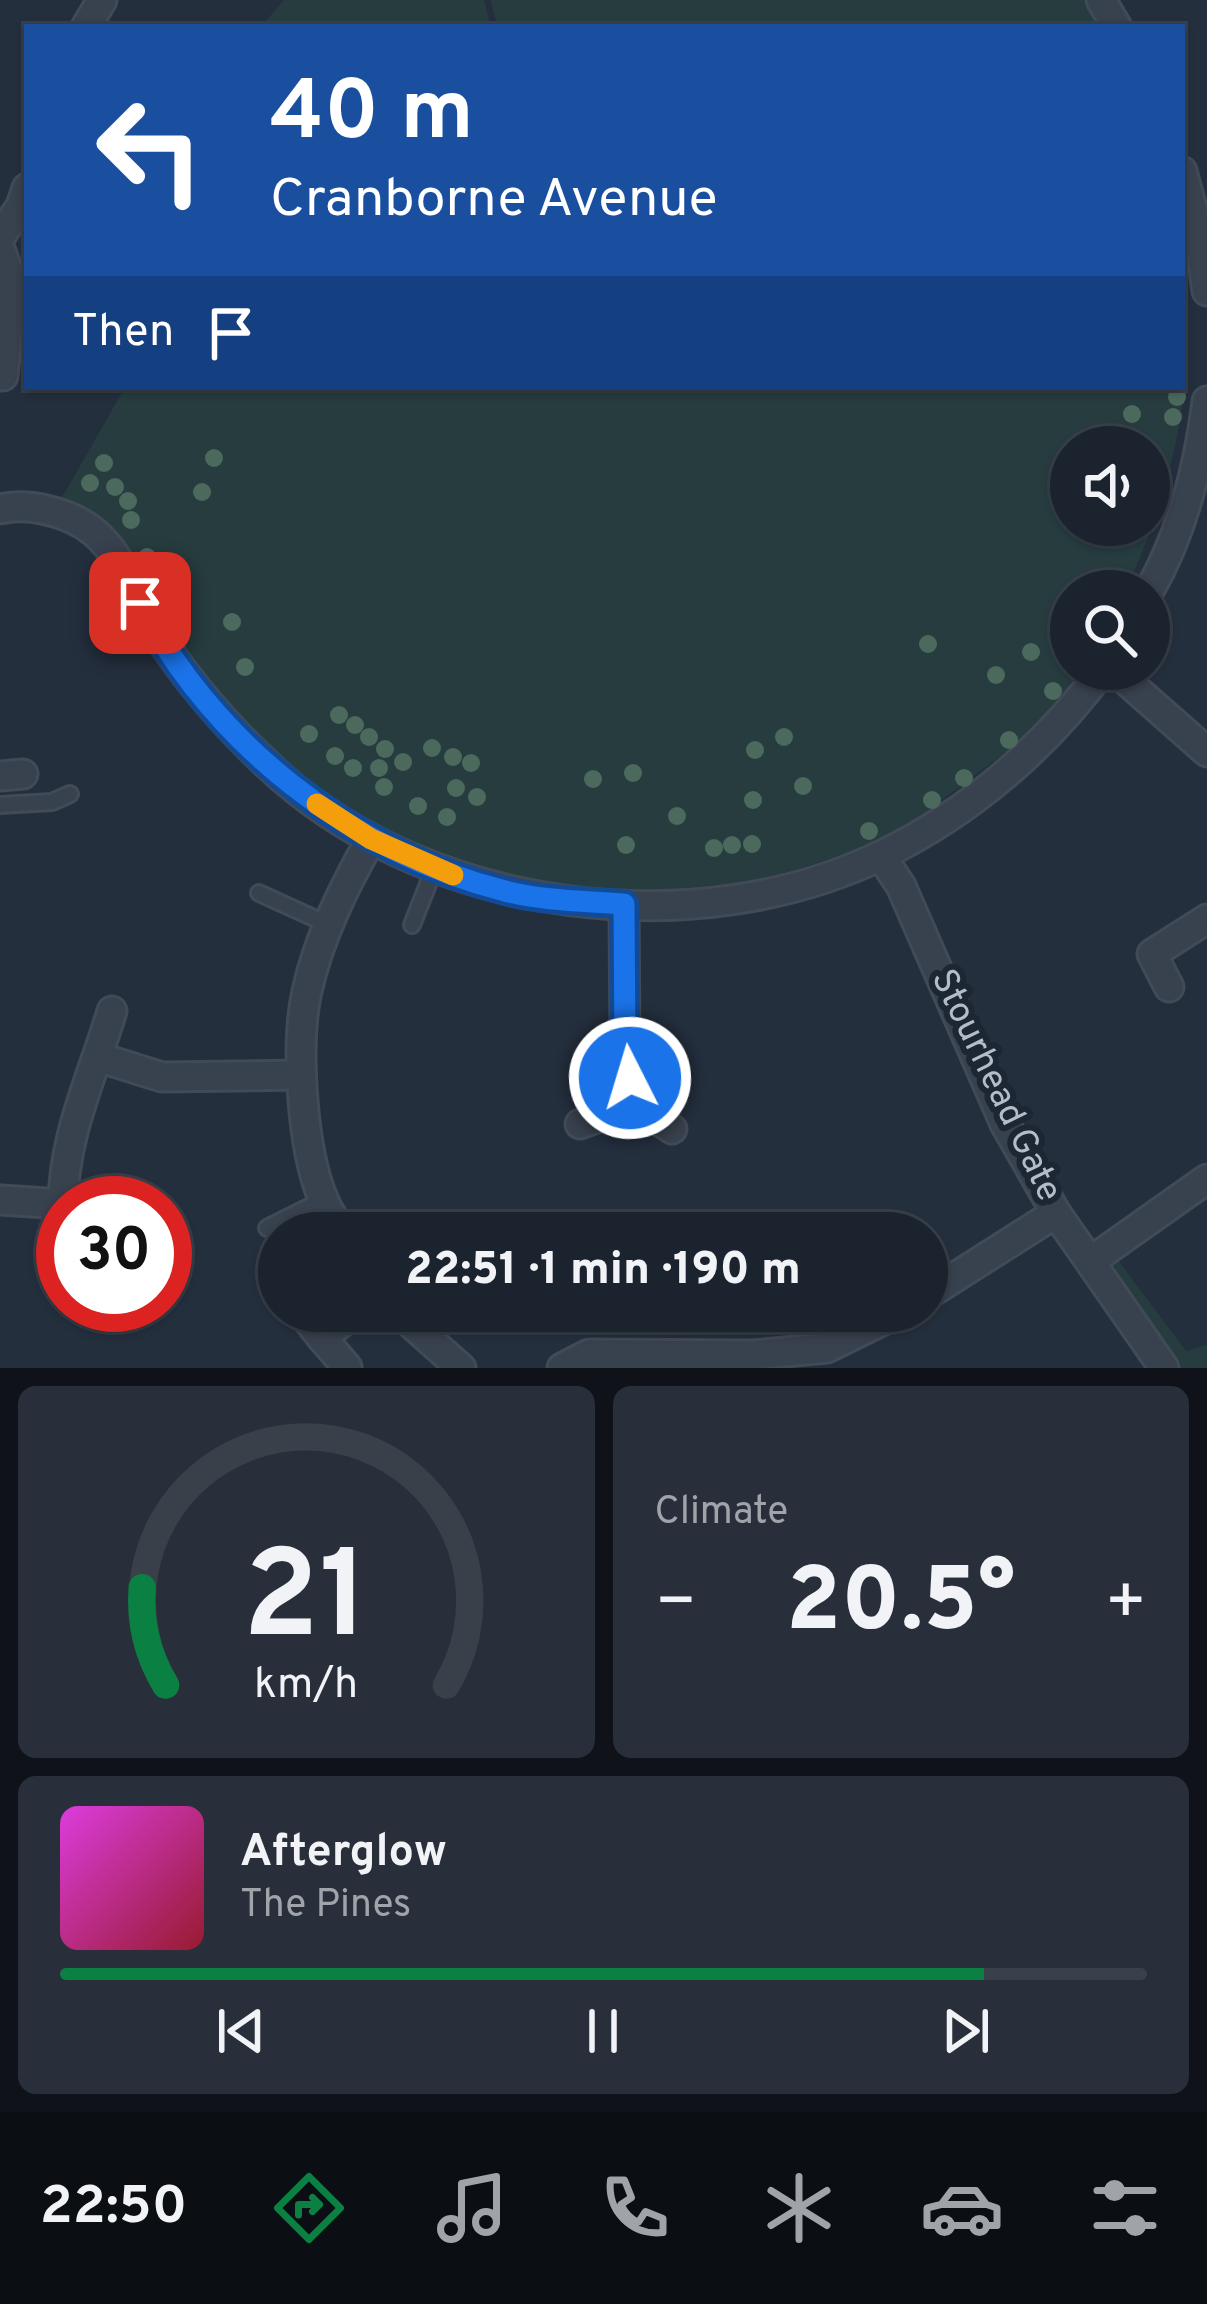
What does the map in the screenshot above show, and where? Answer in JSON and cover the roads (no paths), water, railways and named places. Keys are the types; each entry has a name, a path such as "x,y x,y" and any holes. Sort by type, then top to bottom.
{"street":[{"path":"1185,180 1203,233 1198,283"},
{"path":"0,237 24,197"},
{"path":"0,249 12,282 1,377"},
{"path":"1160,570 1198,496 1207,401"},
{"path":"0,509 51,511 90,528 113,550 155,632 232,730 283,778 371,839 434,869 510,893 624,904 703,902 778,890 881,856 995,782 1032,752 1085,690"},
{"path":"1137,690 1207,752"},
{"path":"330,1212 307,1133 301,1075 306,994 327,925 371,839"},
{"name":"Stourhead Gate","path":"881,856 901,886 1004,1124 1056,1213 1165,1368"},
{"path":"624,904 625,1050 635,1106 672,1129"},
{"path":"1168,987 1145,942 1207,920"},
{"path":"67,1176 74,1115 112,1011"},
{"path":"98,1058 161,1077 301,1075"},
{"path":"580,1124 635,1106"},
{"path":"1090,1261 1207,1179"},
{"path":"1,1201 36,1204"},
{"path":"948,1282 1056,1213"},
{"path":"318,1332 346,1367"},
{"path":"322,1338 330,1332"},
{"path":"421,1332 461,1368"},
{"path":"562,1368 589,1354 753,1354 827,1348 859,1332"}],"lane":[{"path":"0,805 52,802 70,794"},
{"path":"412,925 434,869"},
{"path":"259,893 327,925"},
{"path":"299,1212 323,1200"}]}
